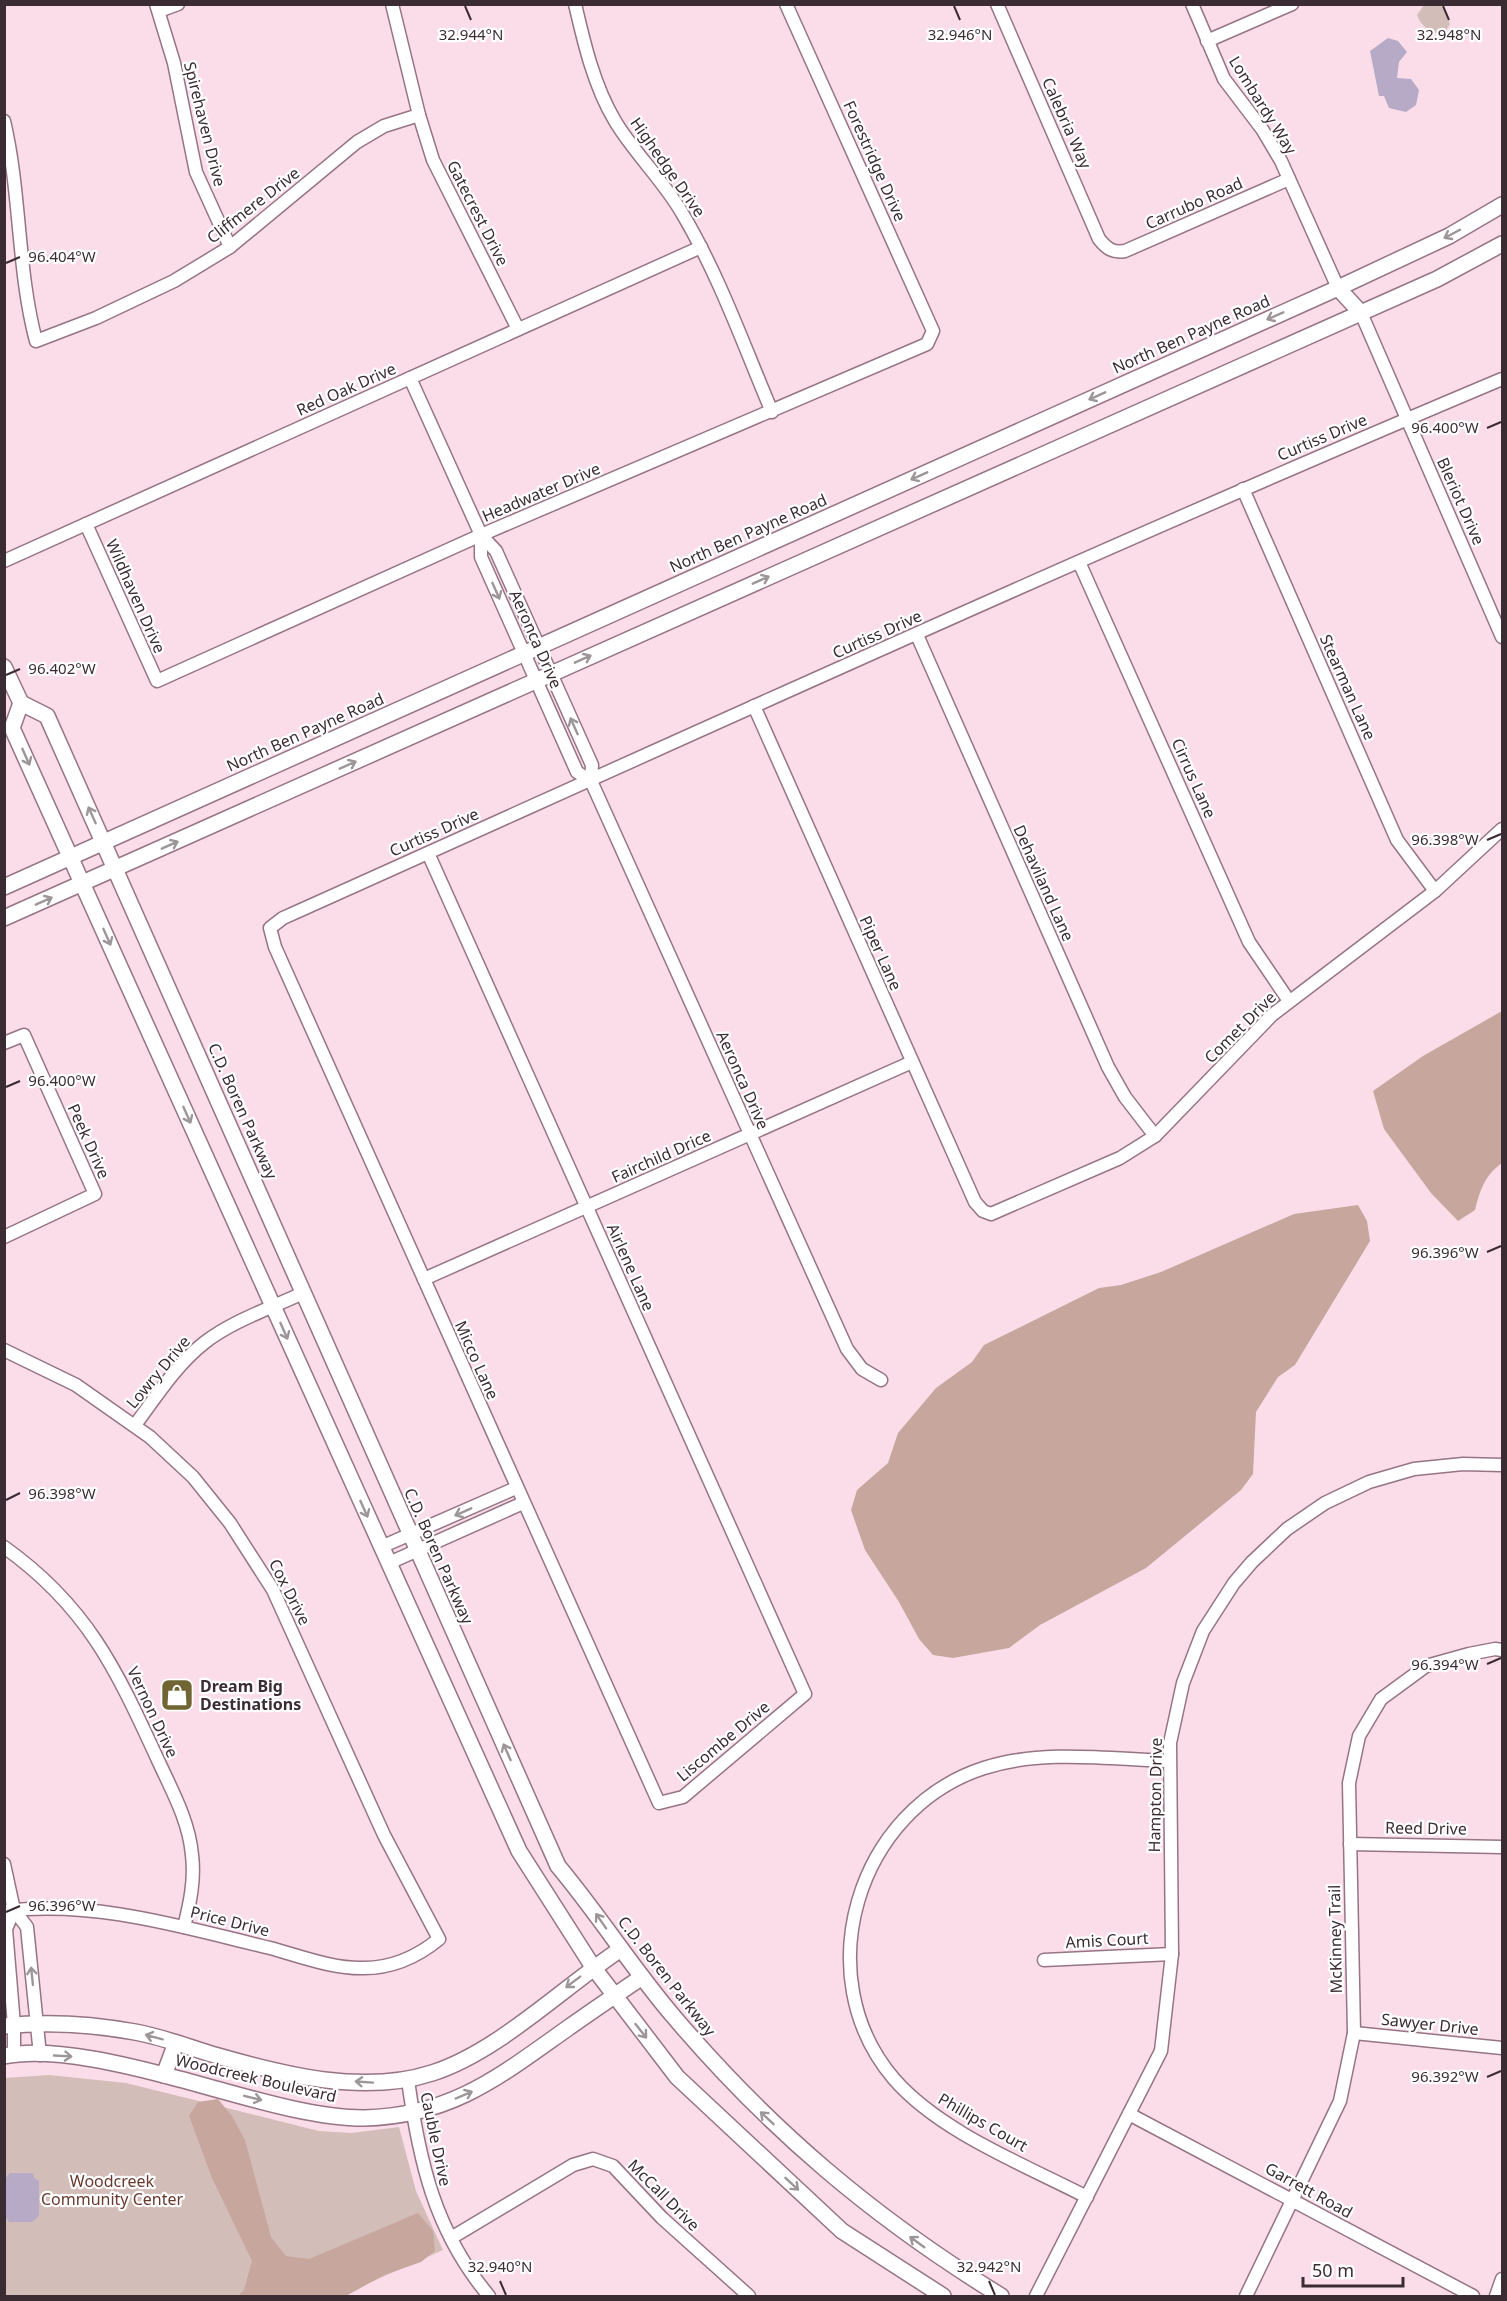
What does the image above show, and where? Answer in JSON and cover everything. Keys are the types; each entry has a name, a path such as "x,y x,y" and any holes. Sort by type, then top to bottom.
{"street":[{"path":"157,8 178,4"},
{"name":"Gatecrest Drive","path":"392,4 418,115 446,192 518,329"},
{"name":"Highedge Drive","path":"575,4 599,87 615,121 681,211 701,247 772,412"},
{"name":"Forestridge Drive","path":"786,4 933,332"},
{"name":"Calebria Way","path":"997,4 1099,239 1112,250"},
{"name":"Lombardy Way","path":"1192,4 1224,80 1271,144 1338,288"},
{"path":"1207,41 1292,4"},
{"name":"Spirehaven Drive","path":"157,8 174,63 196,171 230,247"},
{"name":"Cliffmere Drive","path":"4,120 17,186 28,311 36,341 96,318 174,281 230,247 357,142 384,126 418,115"},
{"name":"Carrubo Road","path":"1112,250 1125,251 1289,179"},
{"name":"North Ben Payne Road","path":"4,887 1338,288 1449,236 1503,205"},
{"path":"4,918 1437,279 1503,244"},
{"name":"Red Oak Drive","path":"4,561 701,247"},
{"path":"1338,288 1360,313"},
{"name":"Bleriot Drive","path":"1360,313 1503,637"},
{"name":"Headwater Drive","path":"157,681 481,535 927,344 933,332"},
{"name":"Aeronca Drive","path":"410,378 481,535 496,551 592,765 591,781 847,1348 862,1369 881,1380"},
{"name":"Curtiss Drive","path":"270,928 283,918 754,706 1243,489 1503,379"},
{"name":"Stearman Lane","path":"1243,489 1397,840 1435,891"},
{"name":"Wildhaven Drive","path":"86,524 157,681"},
{"name":"Aeronca Drive","path":"481,535 481,557 577,772 591,781"},
{"name":"Cirrus Lane","path":"1079,562 1249,942 1289,1001"},
{"name":"Dehaviland Lane","path":"917,635 1108,1068 1125,1097 1155,1136"},
{"path":"4,667 21,703 12,728 519,1851 593,1967 677,2077 842,2231 943,2296"},
{"name":"C.D. Boren Parkway","path":"21,703 47,716 558,1866 586,1899 642,1977 742,2094 806,2154 873,2210 943,2261 1001,2296"},
{"name":"Piper Lane","path":"754,706 975,1202 983,1211"},
{"name":"Comet Drive","path":"983,1211 991,1214 1002,1211 1120,1158 1155,1136 1258,1029 1289,1001 1435,891 1503,829"},
{"name":"Airlene Lane","path":"428,853 804,1694"},
{"name":"Micco Lane","path":"270,928 275,947 658,1803"},
{"name":"Peek Drive","path":"4,1043 24,1035 94,1194 4,1237"},
{"name":"Fairchild Drice","path":"424,1279 912,1062"},
{"name":"Lowry Drive","path":"135,1425 195,1350 224,1330 303,1293"},
{"name":"Cox Drive","path":"4,1350 76,1385 135,1425 193,1477 230,1523 258,1564 286,1617 389,1844 439,1939"},
{"name":"Hampton Drive","path":"1036,2296 1161,2051 1172,1954 1169,1761 1173,1723 1195,1648 1234,1582 1281,1534 1306,1515 1346,1492 1392,1475 1440,1465 1503,1465"},
{"path":"381,1547 516,1488"},
{"path":"388,1563 523,1503"},
{"name":"Vernon Drive","path":"4,1547 36,1571 68,1602 107,1656 127,1693 179,1808 190,1840 192,1888 184,1927"},
{"name":"McKinney Trail","path":"1246,2296 1340,2101 1354,2032 1349,1783 1359,1736 1381,1699 1426,1666 1469,1654 1495,1649 1503,1650"},
{"name":"Liscombe Drive","path":"658,1803 683,1797 804,1694"},
{"name":"Phillips Court","path":"1086,2197 954,2128 922,2106 894,2079 865,2032 852,1991 848,1951 853,1913 871,1866 892,1833 920,1804 950,1782 983,1768 1029,1758 1169,1761"},
{"name":"Reed Drive","path":"1350,1844 1503,1847"},
{"path":"4,1864 9,1911 6,1929 9,2055"},
{"path":"9,1911 27,1927 40,2055"},
{"name":"Price Drive","path":"9,1911 105,1911 143,1916 361,1968 405,1960 425,1950 439,1939"},
{"name":"Woodcreek Boulevard","path":"9,2025 60,2022 136,2032 274,2072 376,2083 408,2080 459,2062 490,2044 593,1967 621,1949"},
{"name":"Amis Court","path":"1044,1960 1172,1954"},
{"name":"Woodcreek Boulevard","path":"9,2055 86,2058 320,2114 364,2118 412,2113 443,2104 486,2086 642,1977"},
{"name":"Sawyer Drive","path":"1354,2032 1503,2048"},
{"path":"164,2075 176,2043"},
{"name":"Cauble Drive","path":"408,2080 423,2171 451,2238 489,2296"},
{"name":"Garrett Road","path":"1129,2114 1293,2199 1408,2264 1473,2296"},
{"name":"McCall Drive","path":"451,2238 573,2165 583,2161 603,2162 613,2166 662,2218 749,2296"},
{"path":"1496,2296 1503,2279"}],"green space":[{"path":"1424,5 1441,5 1450,24 1442,37 1419,20 1417,15"},
{"name":"Woodcreek Community Center","path":"49,2075 126,2083 319,2131 351,2133 399,2127 416,2191 443,2250 340,2296 5,2296 5,2078"}],"shaded area":[{"path":"1388,38 1398,41 1407,52 1399,62 1397,78 1411,79 1419,90 1416,105 1406,112 1389,108 1384,96 1379,96 1370,51"},
{"path":"1502,1011 1502,1163 1491,1173 1484,1184 1475,1210 1458,1221 1431,1193 1384,1129 1373,1091 1423,1056"},
{"path":"1358,1205 1367,1221 1370,1241 1295,1365 1278,1377 1256,1412 1253,1474 1241,1490 1146,1568 1040,1625 1009,1648 953,1658 933,1655 919,1639 899,1602 865,1550 851,1510 857,1490 888,1463 898,1433 936,1388 972,1362 984,1345 1099,1288 1121,1285 1161,1272 1294,1214"},
{"path":"218,2099 232,2116 245,2140 271,2237 286,2256 309,2259 418,2213 433,2231 435,2251 421,2262 384,2275 346,2296 238,2296 244,2290 252,2261 212,2178 189,2116 198,2102"},
{"path":"10,2173 33,2173 34,2178 39,2181 39,2216 32,2222 9,2222 5,2216 4,2180"}],"place":[{"name":"Dream Big Destinations","path":"177,1695"}]}
